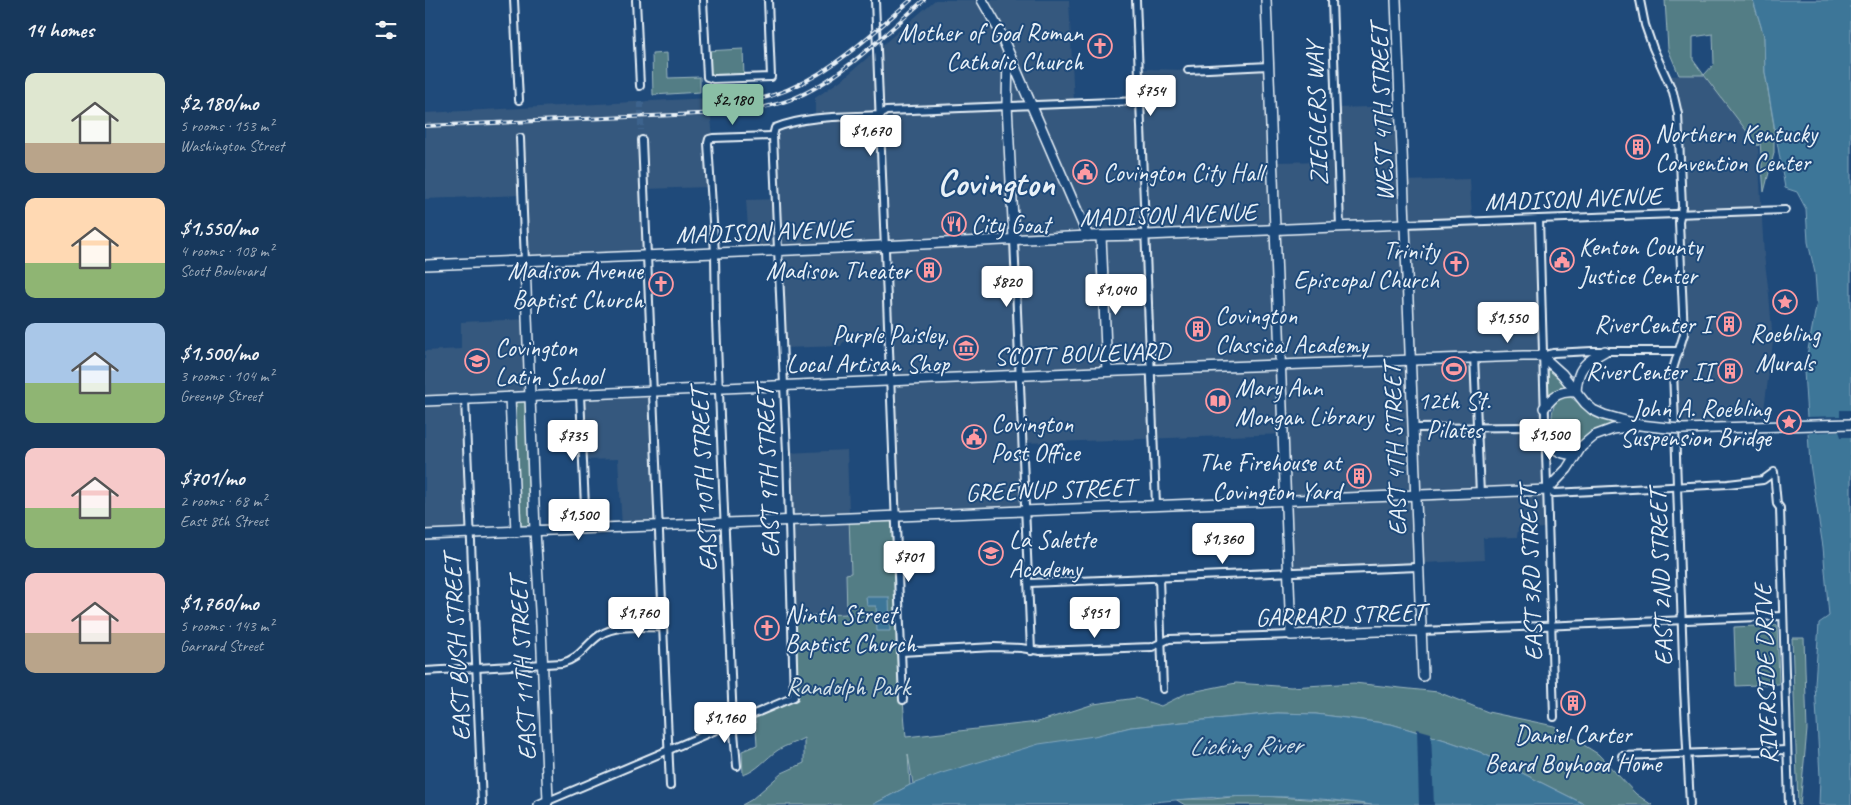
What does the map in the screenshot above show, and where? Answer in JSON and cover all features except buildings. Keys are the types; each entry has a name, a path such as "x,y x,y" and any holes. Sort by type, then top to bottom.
{"main road":[{"path":"982,0 1009,51 1088,236"},
{"path":"1266,0 1291,635"},
{"name":"WEST 4TH STREET","path":"1396,0 1405,224"},
{"path":"1009,51 1007,105 1014,239"},
{"name":"MADISON AVENUE","path":"425,265 1405,224"},
{"name":"EAST 4TH STREET","path":"1405,224 1423,676"},
{"path":"1101,236 1107,371"},
{"name":"EAST 11TH STREET","path":"525,262 548,803"},
{"path":"1576,392 1581,368 1591,358 1605,351"},
{"path":"1474,356 1542,356 1562,374 1593,410 1640,425 1683,429 1851,424"},
{"name":"SCOTT BOULEVARD","path":"425,401 1474,356"},
{"path":"1544,408 1560,392 1576,392"},
{"path":"510,397 516,532"},
{"path":"1547,490 1567,469 1575,455 1594,436 1603,431 1640,425"},
{"path":"1544,431 1558,452 1575,455"},
{"name":"GREENUP STREET","path":"425,536 1547,490"},
{"name":"GARRARD STREET","path":"1291,635 1377,630 1421,631"},
{"path":"539,805 548,803"}],"street":[{"path":"514,0 519,100"},
{"path":"636,0 640,86"},
{"path":"703,0 707,77 713,79 771,77 768,0"},
{"path":"875,0 903,700"},
{"path":"1136,0 1156,505"},
{"name":"ZIEGLERS WAY","path":"1332,0 1340,227"},
{"name":"EAST 2ND STREET","path":"1640,0 1645,25 1653,48 1671,87 1677,114 1682,207 1680,246 1684,334 1673,369 1687,753 1691,805"},
{"path":"1188,70 1269,66"},
{"path":"773,136 775,128 793,123 825,118 880,115 886,111 1139,101"},
{"name":"EAST 10TH STREET","path":"737,766 733,722 709,141 713,138 773,136"},
{"name":"EAST 9TH STREET","path":"733,722 794,697 795,694 785,386 773,136"},
{"path":"520,138 525,262"},
{"path":"642,140 670,786"},
{"name":"MADISON AVENUE","path":"1405,224 1785,210"},
{"name":"EAST 3RD STREET","path":"1539,219 1554,717"},
{"path":"1014,239 1031,651"},
{"path":"1542,356 1553,353 1605,351 1679,351"},
{"path":"1474,356 1479,494"},
{"path":"580,394 587,529"},
{"name":"EAST BUSH STREET","path":"465,399 483,805"},
{"path":"1413,428 1477,427 1544,431"},
{"name":"GREENUP STREET","path":"1547,490 1554,493 1728,484 1763,480 1774,472"},
{"name":"RIVERSIDE DRIVE","path":"1774,472 1777,504 1780,508 1789,805"},
{"path":"1029,583 1418,567"},
{"path":"1159,578 1163,689"},
{"name":"GARRARD STREET","path":"1421,631 1783,616"},
{"path":"425,671 562,663 576,658 598,636 611,629 662,627"},
{"name":"GARRARD STREET","path":"901,652 994,647 1021,648 1031,651 1152,647 1169,639 1291,635"},
{"path":"548,803 733,722"},
{"path":"1621,756 1787,750"}],"shaded area":[{"path":"935,0 1069,0 1074,103 1139,101 1139,69 1188,70 1269,66 1272,162 1337,161 1336,108 1400,106 1404,181 1470,179 1472,221 1539,219 1548,528 1518,529 1517,537 1483,538 1484,560 1424,563 1418,567 1288,572 1282,434 1024,443 1026,511 896,516 888,339 843,342 841,346 783,348 778,250 747,252 749,242 746,200 777,199 775,128 815,120 815,98 844,78"},
{"path":"1704,75 1758,146 1764,255 1773,342 1763,417 1727,418 1726,428 1675,431 1673,369 1684,334 1678,114 1666,76"},
{"path":"709,98 713,138 709,141 710,187 643,189 647,256 525,262 522,195 425,199 425,113"},
{"path":"527,319 531,396 465,399 470,533 425,535 425,351 461,349 461,322"},
{"path":"652,391 658,526 622,527 618,459 583,460 580,395"},
{"path":"847,450 851,573 846,575 847,615 792,616 787,453"}],"green space":[{"path":"1665,0 1753,0 1764,36 1765,72 1774,126 1774,153 1764,192 1760,142 1758,146 1704,75 1679,75 1668,49","holes":["1713,34 1714,64 1704,75 1693,60 1693,37"]},
{"path":"743,49 744,77 707,77 706,51"},
{"path":"667,53 668,78 700,77 700,92 653,95 652,54"},
{"path":"1548,368 1566,386 1549,396"},
{"path":"1568,395 1592,414 1619,423 1602,427 1573,450 1561,449 1554,442 1552,416 1554,406 1560,396"},
{"path":"531,396 535,531 516,532 510,397"},
{"name":"Randolph Park","path":"896,516 906,737 1038,722 1094,704 1136,698 1161,706 1187,693 1236,683 1291,687 1354,683 1438,692 1488,712 1554,726 1598,754 1636,794 1652,805 1586,805 1480,752 1391,724 1316,714 1277,713 1131,727 913,784 908,754 910,785 872,805 742,805 751,800 782,773 804,763 804,738 778,750 757,767 743,775 742,751 757,745 755,713 794,697 792,616 847,614 846,574 851,573 849,518"},
{"path":"1777,625 1779,684 1736,686 1734,627"},
{"path":"1792,638 1804,638 1807,730 1800,805 1798,805"},
{"path":"1250,795 1372,805 1185,805 1175,799 1213,799"}],"water":[{"path":"1753,0 1851,0 1851,805 1819,805 1820,777 1815,684 1819,623 1829,616 1823,547 1810,464 1804,371 1817,302 1815,273 1808,242 1806,209 1797,192 1785,188 1765,72 1764,36"},
{"path":"866,597 889,597 890,631 877,631 876,606 867,606"},
{"name":"Licking River","path":"1277,713 1316,714 1391,724 1445,740 1480,752 1586,805 1372,805 1313,798 1252,796 1162,801 1132,805 872,805 910,785 942,773 1039,744 1094,736 1131,727"}],"pier":[{"path":"1840,410 1851,410 1851,437 1841,437 1839,431 1805,433 1804,417 1840,416"},
{"path":"1417,729 1431,733 1434,805 1419,805"}],"tunnel":[{"path":"641,102 641,130"}],"railway":[{"path":"727,105 755,100 781,92 805,81 848,53 911,0"},
{"path":"425,126 721,113 775,105 810,91 827,81 878,41 924,0"}],"place":[{"name":"Mother of God Roman Catholic Church","path":"1100,46"},
{"name":"Northern Kentucky Convention Center","path":"1638,147"},
{"name":"Covington City Hall","path":"1085,172"},
{"name":"City Goat","path":"954,224"},
{"name":"Kenton County Justice Center","path":"1562,260"},
{"name":"Trinity Episcopal Church","path":"1456,264"},
{"name":"Madison Theater","path":"929,270"},
{"name":"Madison Avenue Baptist Church","path":"661,284"},
{"name":"Roebling Murals","path":"1785,302"},
{"name":"RiverCenter I","path":"1729,324"},
{"name":"Covington Classical Academy","path":"1198,329"},
{"name":"Purple Paisley, Local Artisan Shop","path":"966,348"},
{"name":"Covington Latin School","path":"477,361"},
{"name":"12th St. Pilates","path":"1454,369"},
{"name":"RiverCenter II","path":"1730,371"},
{"name":"Mary Ann Mongan Library","path":"1218,401"},
{"name":"John A. Roebling Suspension Bridge","path":"1789,422"},
{"name":"Covington Post Office","path":"974,437"},
{"name":"The Firehouse at Covington Yard","path":"1359,476"},
{"name":"La Salette Academy","path":"991,553"},
{"name":"Ninth Street Baptist Church","path":"767,628"},
{"name":"Daniel Carter Beard Boyhood Home","path":"1573,703"}],"district":[{"name":"Covington","path":"996,183"}]}
